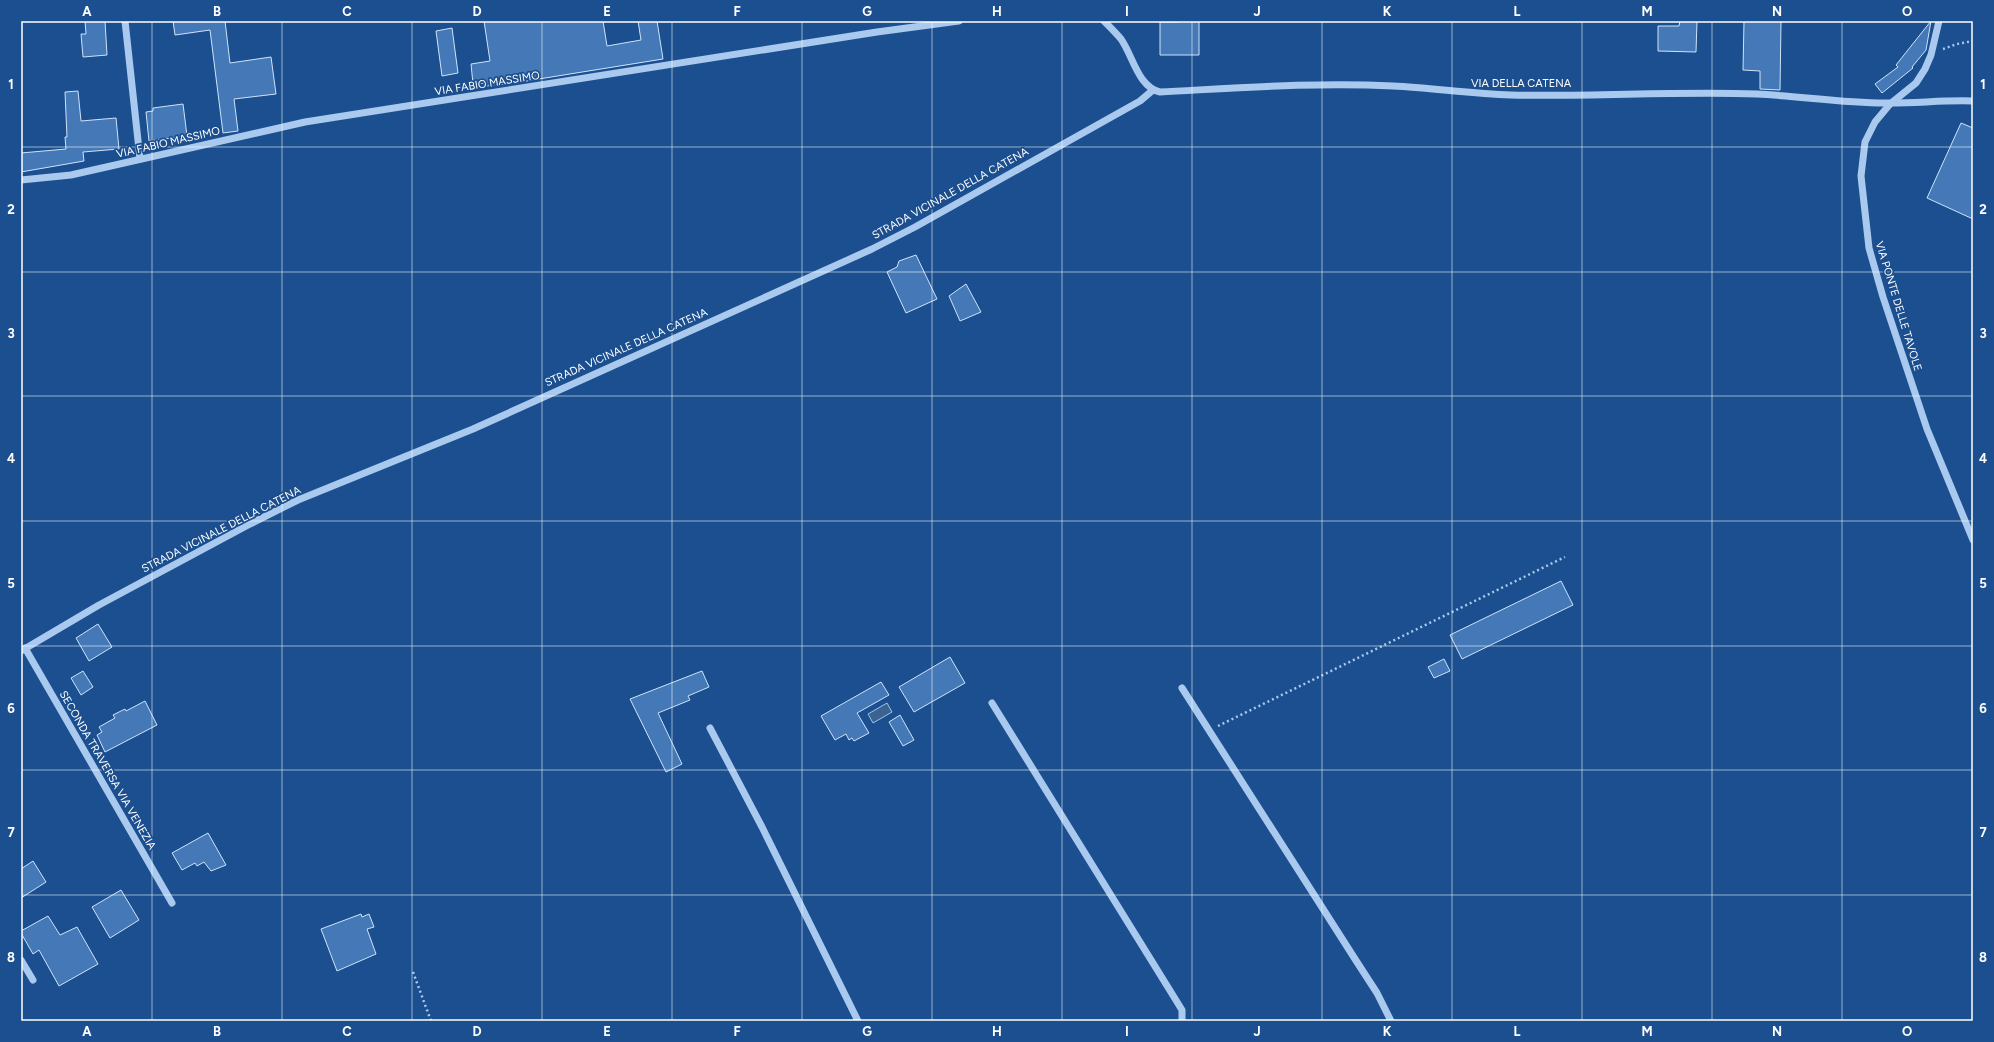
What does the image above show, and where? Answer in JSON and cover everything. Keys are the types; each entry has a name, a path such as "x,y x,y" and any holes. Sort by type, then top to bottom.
{"street":[{"path":"125,21 140,159"},
{"name":"VIA FABIO MASSIMO","path":"21,180 71,175 306,122 721,58 877,32 959,21"},
{"path":"1104,21 1120,39 1145,83 1152,90"},
{"name":"VIA PONTE DELLE TAVOLE","path":"1939,21 1931,55 1916,83 1890,104 1875,122 1865,142 1861,176 1868,248 1883,297 1927,429 1973,540"},
{"name":"VIA DELLA CATENA","path":"1152,90 1160,92 1282,86 1386,86 1460,93 1513,95 1643,93 1756,94 1890,104 1943,100 1973,101"},
{"name":"STRADA VICINALE DELLA CATENA","path":"23,650 99,605 298,500 473,429 872,249 915,227 1140,100 1152,90"},
{"name":"SECONDA TRAVERSA VIA VENEZIA","path":"23,650 172,903"},
{"path":"1182,688 1373,987 1391,1021"},
{"path":"992,703 1182,1010 1182,1021"},
{"path":"710,728 762,827 858,1021"},
{"path":"21,960 33,980"}],"path":[{"path":"1931,55 1956,44 1973,40"},
{"path":"1209,730 1565,557"},
{"path":"413,972 431,1021"}],"water":[{"path":"887,703 892,712 873,723 868,714"}],"building":[{"path":"85,21 105,21 107,55 83,57 81,34 86,34"},
{"path":"173,21 225,21 230,63 271,57 276,94 234,99 238,131 223,133 210,30 175,35"},
{"path":"484,21 603,21 607,46 641,40 638,21 657,21 663,59 514,83 486,86 486,83 473,84 471,64 490,61"},
{"path":"1199,21 1199,55 1160,55 1160,22"},
{"path":"1680,21 1697,21 1696,52 1658,51 1658,26 1679,26"},
{"path":"1744,21 1781,21 1780,90 1760,89 1760,71 1743,70"},
{"path":"1931,21 1926,50 1912,67 1913,68 1882,93 1875,84 1898,67 1896,65"},
{"path":"452,28 458,73 442,76 436,31"},
{"path":"78,91 81,121 116,118 119,149 83,152 84,161 21,172 21,153 66,149 65,137 67,137 65,92"},
{"path":"183,104 187,136 149,141 146,112 153,111 153,108"},
{"path":"1961,123 1973,128 1973,219 1927,198"},
{"path":"916,255 937,299 906,313 887,272 897,267 899,261"},
{"path":"966,284 981,312 960,321 949,296"},
{"path":"1561,581 1573,605 1462,659 1450,635"},
{"path":"98,624 112,647 89,661 76,638"},
{"path":"950,657 965,683 914,712 899,687"},
{"path":"1444,659 1450,671 1434,678 1428,667"},
{"path":"83,671 93,687 81,695 71,678"},
{"path":"702,671 709,687 688,696 690,700 658,713 682,764 666,772 630,699"},
{"path":"881,682 889,695 857,713 869,733 854,741 852,738 849,740 846,734 835,740 821,716"},
{"path":"145,701 157,725 105,752 97,735 102,732 99,727 115,718 113,715 125,709 126,711"},
{"path":"900,715 914,740 903,746 889,722"},
{"path":"208,833 226,865 211,871 204,862 197,866 195,863 182,870 172,853"},
{"path":"33,861 46,882 21,898 21,869"},
{"path":"121,890 139,920 110,938 92,907"},
{"path":"361,914 362,917 369,914 374,927 367,929 376,954 337,971 321,929"},
{"path":"48,916 60,935 77,927 98,964 59,986 39,950 33,954 21,933 21,931"}]}
